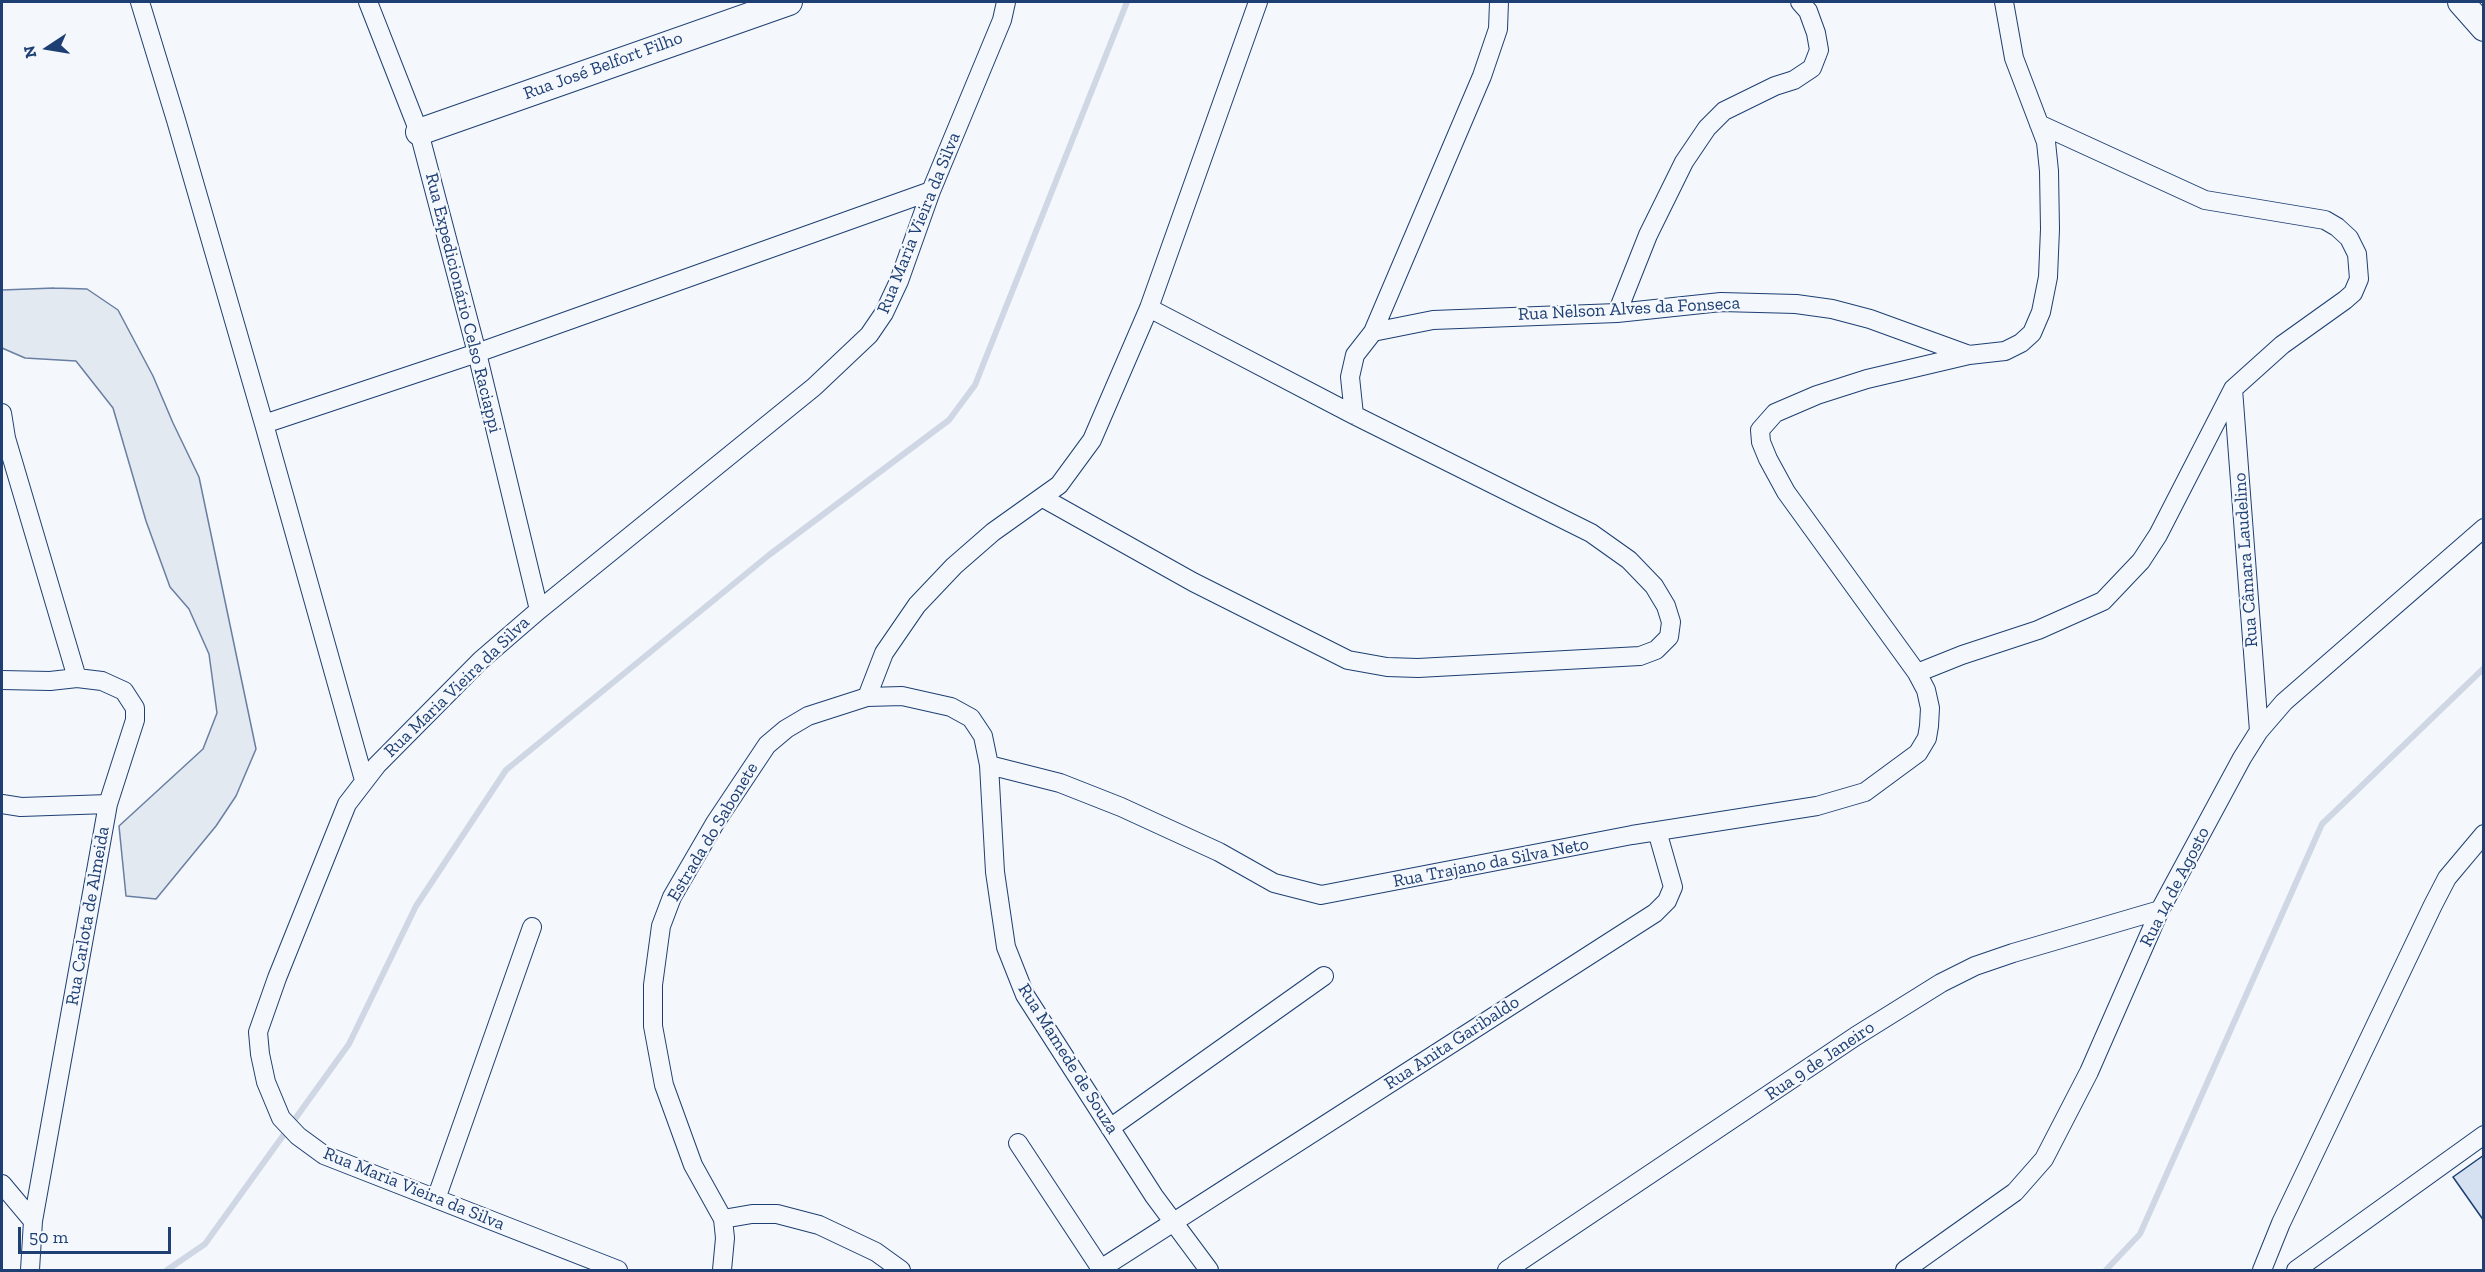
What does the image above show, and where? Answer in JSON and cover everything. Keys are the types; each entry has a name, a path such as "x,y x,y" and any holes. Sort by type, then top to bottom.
{"street":[{"path":"140,2 264,424 364,780"},
{"name":"Rua Expedicionário Celso Raciappi","path":"368,2 419,132 477,353 539,610"},
{"name":"Rua José Belfort Filho","path":"419,132 789,2"},
{"name":"Rua Maria Vieira da Silva","path":"618,1270 324,1155 298,1136 281,1118 266,1082 258,1032 277,978 347,804 364,780 395,745 481,660 539,610 814,387 869,335 884,313 899,281 931,190 1002,20 1006,2"},
{"path":"867,697 884,653 917,605 954,566 993,532 1059,485 1092,440 1149,308 1258,2"},
{"path":"1354,415 1350,377 1355,355 1373,332 1482,76 1498,29 1499,2"},
{"path":"1617,313 1648,235 1684,162 1707,129 1724,111 1775,86 1794,80 1812,68 1819,50 1816,33 1808,11 1800,2"},
{"name":"Rua Nelson Alves da Fonseca","path":"1917,673 1786,492 1768,459 1761,442 1760,430 1775,413 1817,395 1867,379 1969,355 2005,351 2021,343 2032,333 2041,312 2048,277 2050,229 2046,142 2014,58 2004,2"},
{"path":"2461,2 2484,28"},
{"path":"1917,673 1962,655 2038,630 2103,601 2142,561 2158,535 2233,389 2282,345 2352,293 2359,279 2357,254 2349,238 2325,220 2205,200 2038,124"},
{"path":"264,424 477,353 931,190"},
{"name":"Rua Nelson Alves da Fonseca","path":"1373,332 1433,320 1470,317 1617,313 1721,302 1796,304 1832,309 1870,319 1969,355"},
{"path":"1043,498 1193,582 1348,660 1387,667 1418,668 1640,656 1656,650 1669,637 1671,622 1666,606 1654,586 1629,560 1590,532 1354,415 1149,308"},
{"name":"Rua Câmara Laudelino","path":"2233,389 2259,731"},
{"path":"2,413 4,437 77,678"},
{"name":"Rua 14 de Agosto","path":"1905,1270 2015,1192 2044,1159 2089,1072 2160,910 2242,758 2259,731 2284,702 2484,528"},
{"name":"Rua Trajano da Silva Neto","path":"989,765 1060,783 1121,807 1219,852 1274,883 1322,895 1657,831 1800,809 1843,800 1865,792 1918,753 1927,738 1930,708 1926,690 1917,673"},
{"name":"Rua Carlota de Almeida","path":"2,680 50,681 77,678 113,685 124,691 135,708 135,720 108,804 33,1221 30,1270"},
{"name":"Rua Mamede de Souza","path":"867,697 902,696 951,707 971,718 983,736 989,765 995,872 1006,947 1025,995 1172,1222 1209,1270"},
{"name":"Estrada do Sabonete","path":"722,1270 725,1238 723,1219 693,1165 664,1084 653,1026 653,985 661,926 672,897 709,832 767,745 786,729 808,716 867,697"},
{"path":"2,804 21,807 108,804"},
{"name":"Rua Anita Garibaldo","path":"1172,1222 1655,913 1667,901 1673,887 1657,831"},
{"path":"2262,1270 2281,1223 2447,878 2484,834"},
{"name":"Rua 9 de Janeiro","path":"1507,1270 1856,1036 1941,983 1975,966 2013,953 2160,910"},
{"path":"436,1199 532,927"},
{"path":"1110,1128 1324,976"},
{"path":"2296,1270 2484,1135"},
{"path":"1018,1143 1100,1270 1172,1222"},
{"path":"2,1184 33,1221"},
{"path":"723,1219 752,1214 777,1214 819,1225 876,1252 902,1270"}],"shaded area":[{"path":"87,289 118,310 153,376 199,477 256,749 236,796 216,826 156,899 126,896 119,826 203,749 217,713 209,654 189,609 170,587 146,521 113,408 76,361 25,358 2,348 2,290"}],"building":[{"path":"2484,1155 2484,1221 2453,1177"}],"waterway":[{"path":"167,1270 205,1244 349,1044 416,906 506,770 769,555 949,420 975,385 1127,2"},
{"path":"2106,1270 2140,1234 2322,824 2484,668"}]}
